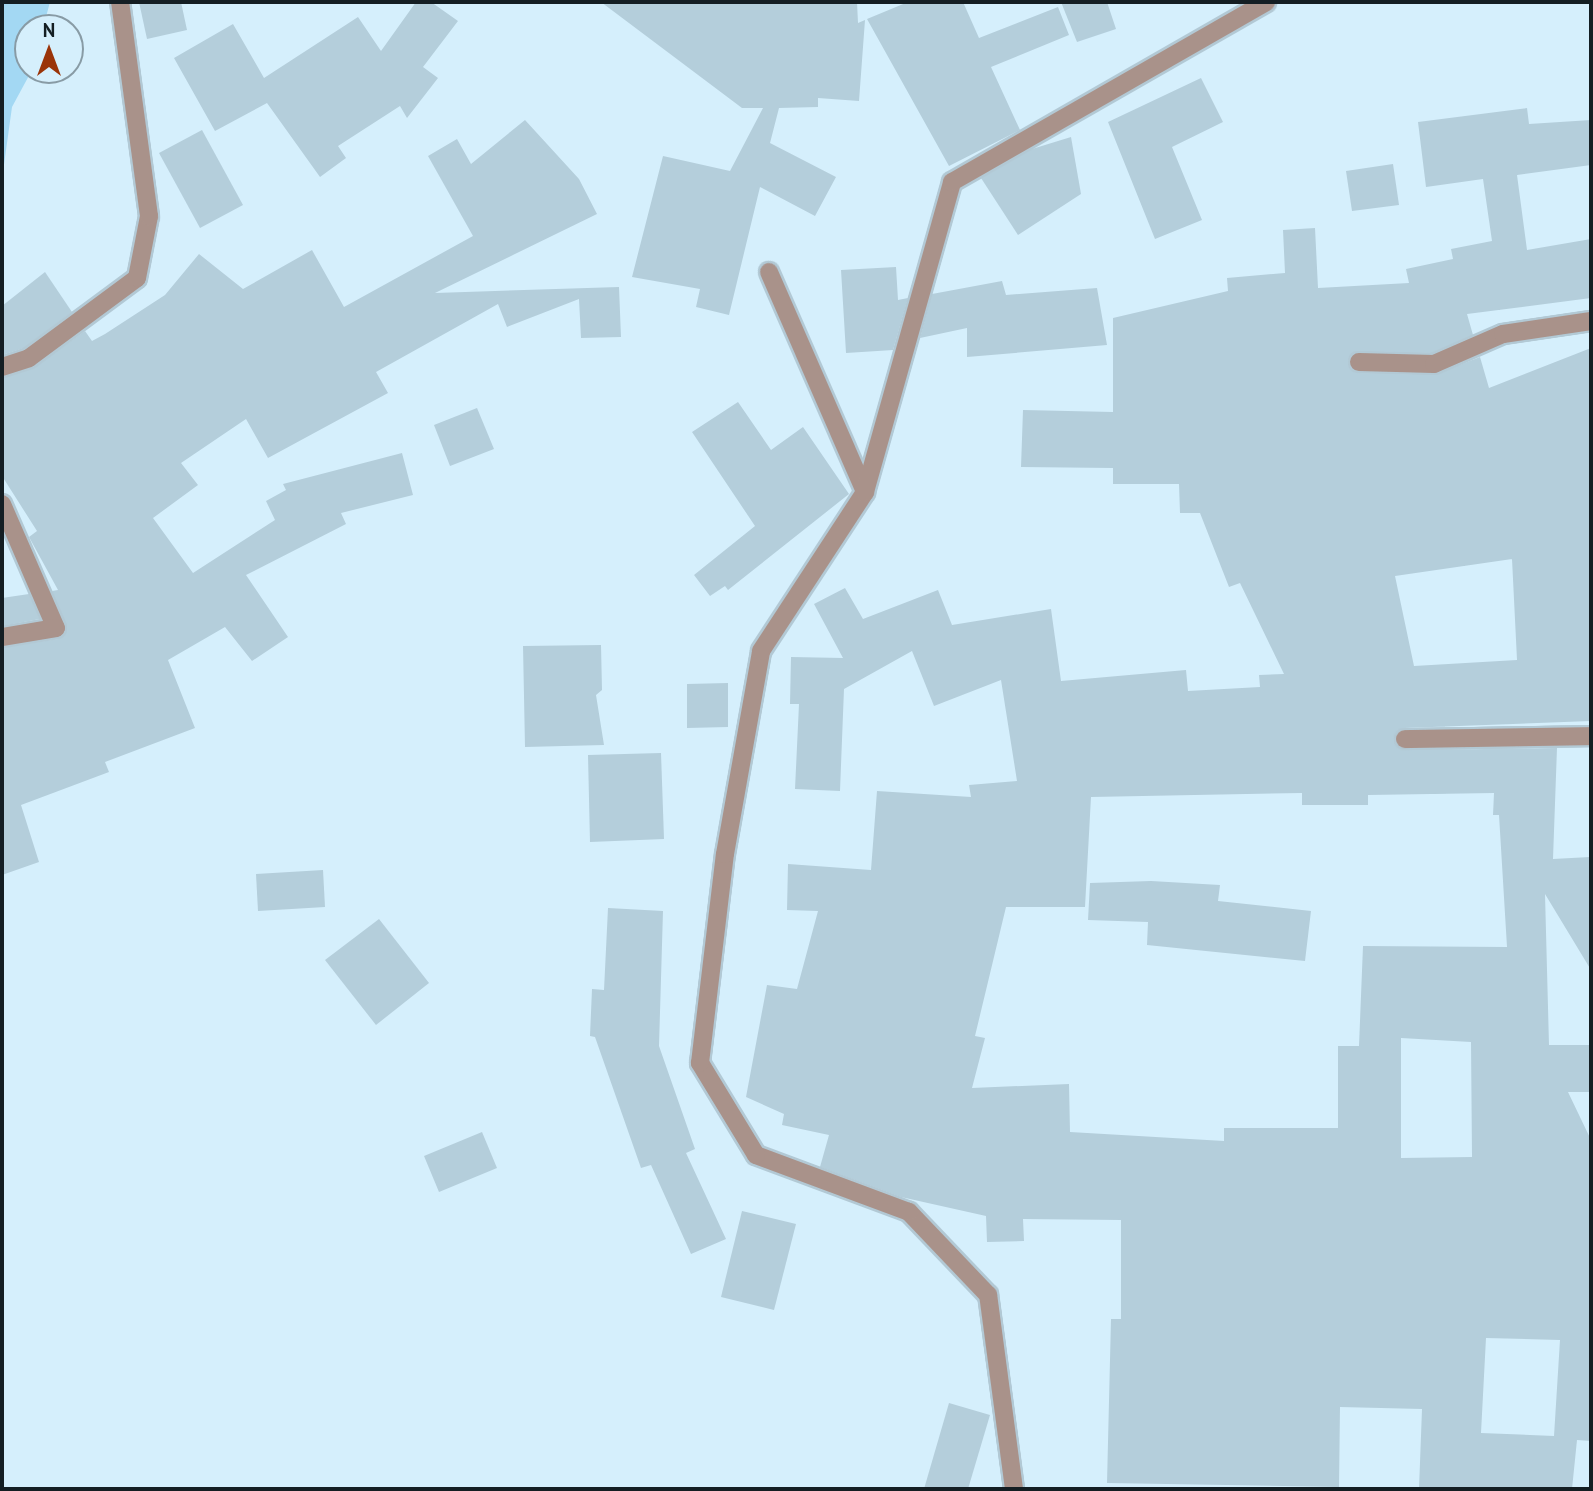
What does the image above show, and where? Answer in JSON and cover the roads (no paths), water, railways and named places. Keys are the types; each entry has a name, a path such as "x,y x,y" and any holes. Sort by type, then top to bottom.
{"street":[{"path":"2,367 29,358 137,278 149,216 120,2"},
{"path":"1014,1489 988,1295 909,1212 756,1155 701,1063 726,854 761,651 865,492 952,182 1266,2"},
{"path":"769,272 865,492"},
{"path":"1359,362 1434,364 1503,334 1591,321"},
{"path":"2,504 56,628 2,637"},
{"path":"1405,739 1591,736"}],"water":[{"path":"2,2 50,2 47,14 14,14 14,84 24,84 12,107 2,179"}]}
